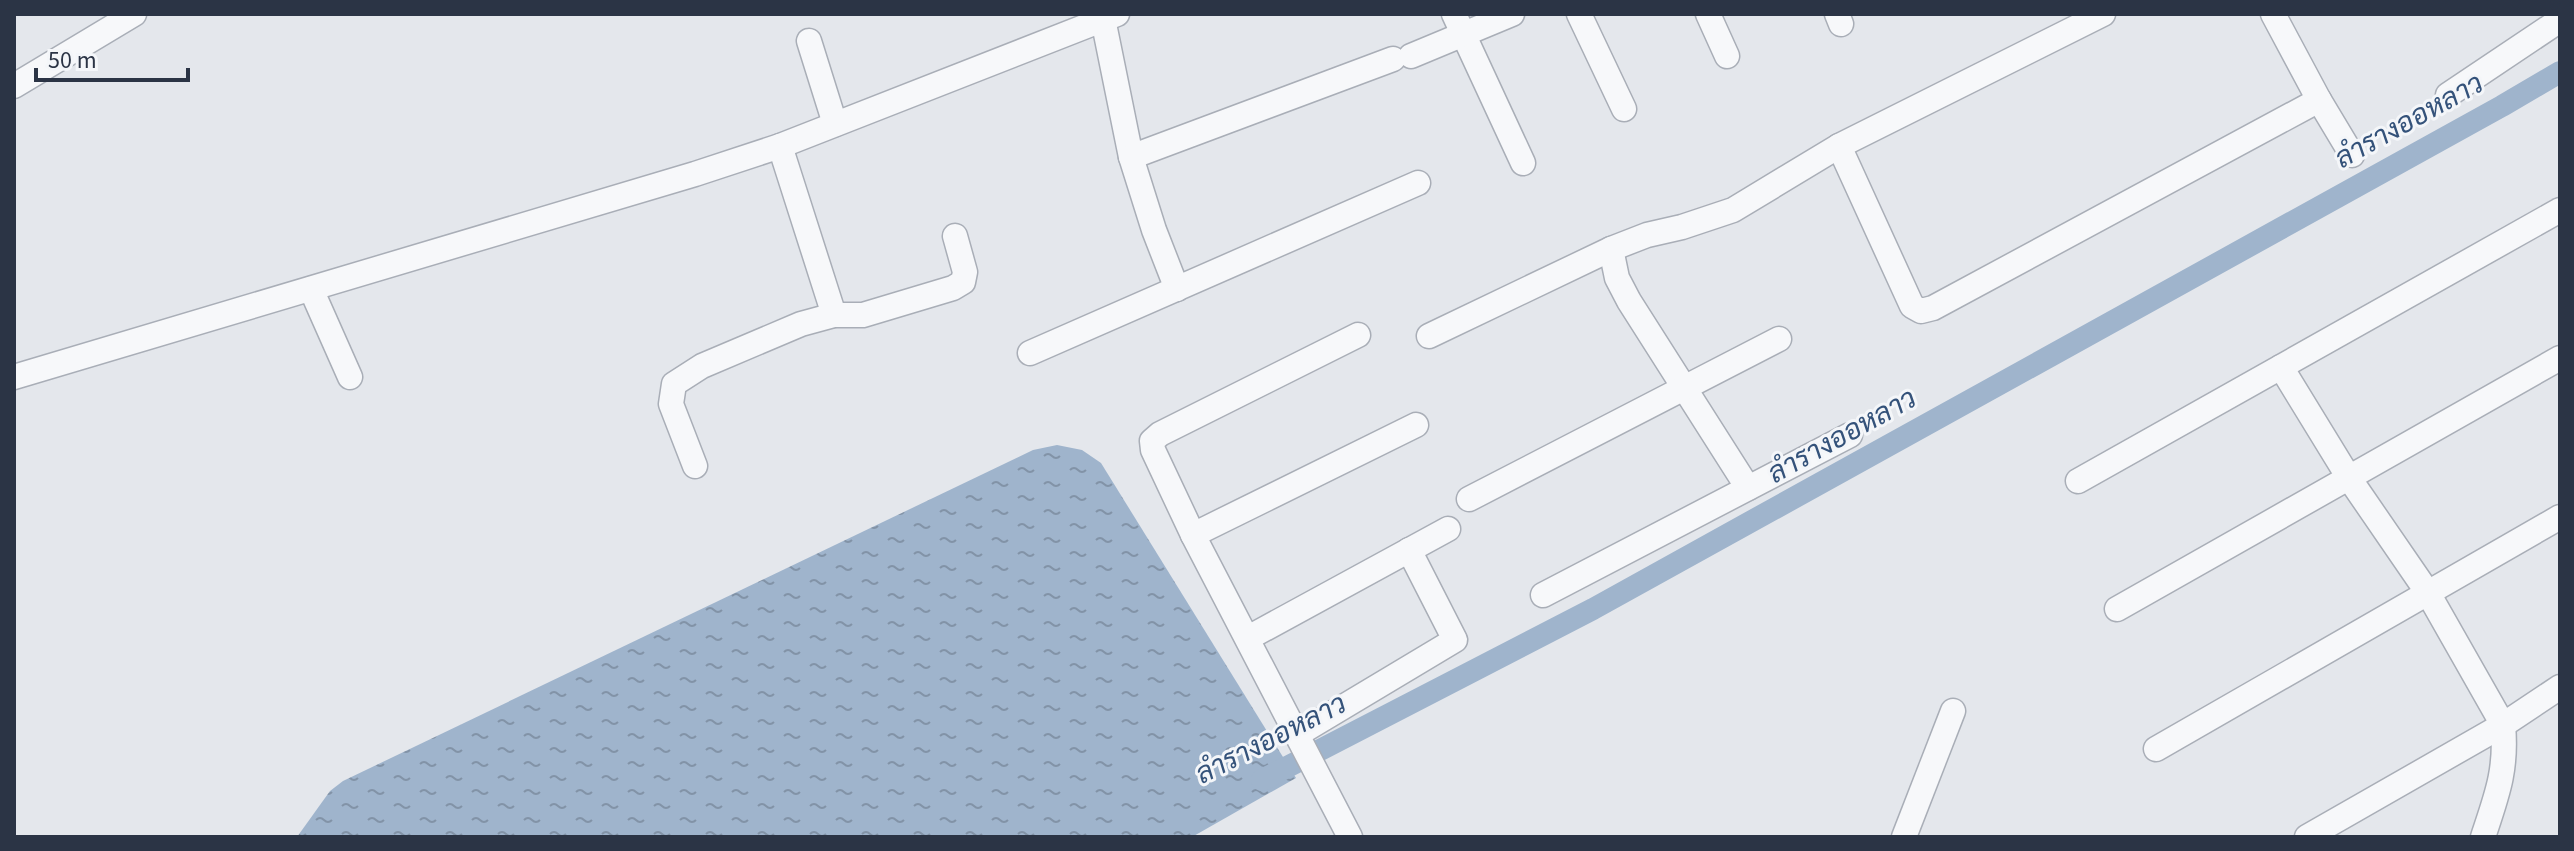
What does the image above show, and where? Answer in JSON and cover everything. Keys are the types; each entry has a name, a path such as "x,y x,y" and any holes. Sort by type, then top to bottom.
{"street":[{"path":"14,86 134,14"},
{"path":"1131,157 1402,57 1460,24 1512,14"},
{"path":"1579,14 1624,109"},
{"path":"1708,14 1727,56"},
{"path":"1429,336 1611,249 1733,210 1839,146 2103,14"},
{"path":"2273,14 2352,155"},
{"path":"14,377 780,146 1108,16 1131,157 1177,289"},
{"path":"2448,95 2560,20"},
{"path":"1460,24 1523,163"},
{"path":"809,41 835,124"},
{"path":"1839,146 1912,306 1921,311 1933,308 2319,100"},
{"path":"780,146 834,315"},
{"path":"1030,353 1418,183"},
{"path":"2078,481 2560,210"},
{"path":"695,466 671,404 674,384 702,366 801,324 834,315 863,315 953,288 963,282 965,272 955,236"},
{"path":"1611,249 1617,278 1629,301 1748,488"},
{"path":"311,289 350,377"},
{"path":"1350,837 1193,535 1153,450 1152,441 1160,434 1358,335"},
{"path":"1469,499 1779,339"},
{"path":"2117,609 2560,358"},
{"path":"2281,367 2349,478 2428,593 2503,725 2503,776 2483,837"},
{"path":"1193,535 1416,425"},
{"path":"1543,595 1850,435"},
{"path":"2156,749 2560,517"},
{"path":"1248,638 1448,529"},
{"path":"1298,734 1455,640 1409,550"},
{"path":"2307,837 2503,725 2560,687"},
{"path":"1904,837 1953,711"}],"water":[{"path":"1057,445 1082,450 1101,463 1296,778 1192,837 297,837 330,791 343,781 1033,450"}],"waterway":[{"name":"ลำรางออหลาว","path":"1262,780 1593,609 2560,72"}]}
